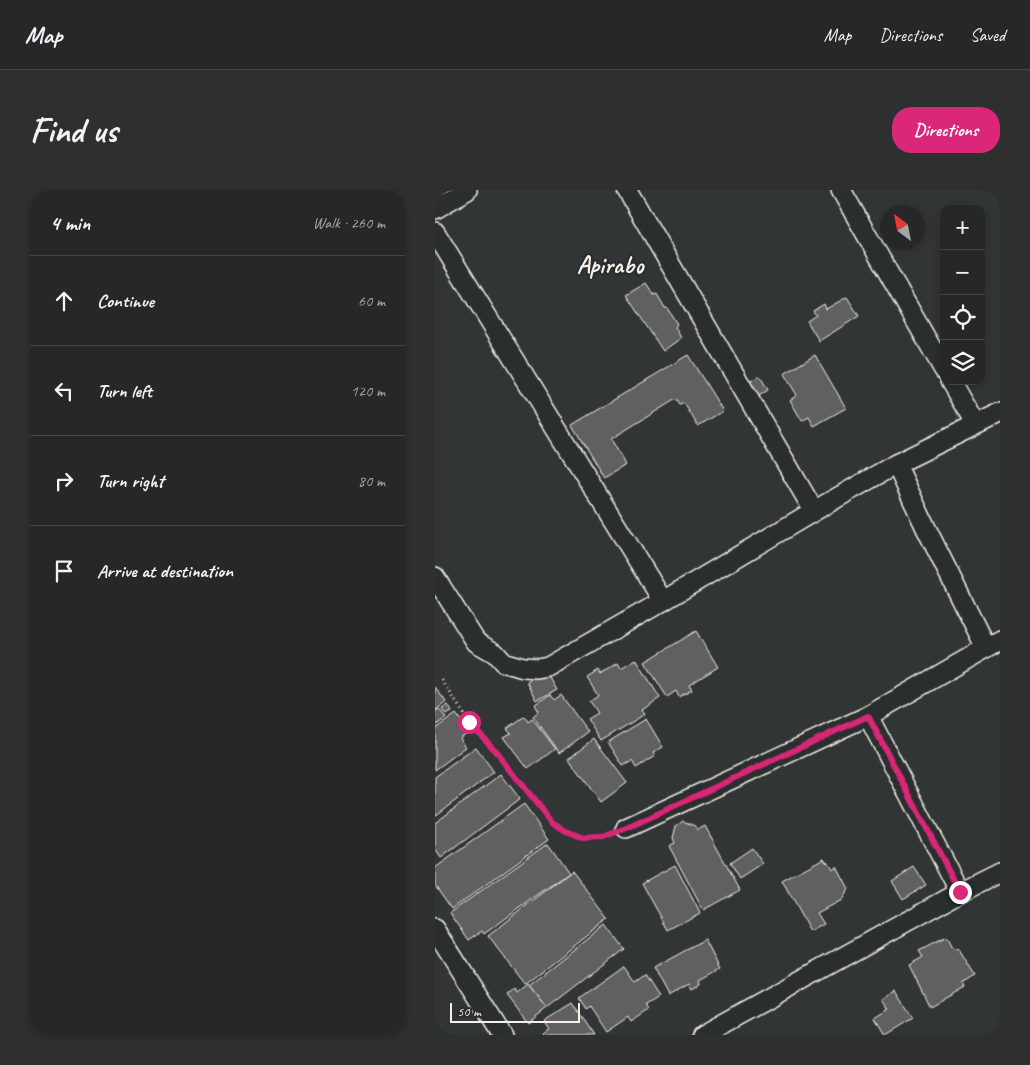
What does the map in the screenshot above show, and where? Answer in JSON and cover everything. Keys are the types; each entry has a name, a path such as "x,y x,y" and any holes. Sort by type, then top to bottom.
{"street":[{"path":"435,209 467,190"},
{"path":"627,190 814,511"},
{"path":"841,190 940,363"},
{"path":"435,232 663,601"},
{"path":"952,385 975,424"},
{"path":"435,577 476,642 495,653 503,662 523,668 537,669 547,667 896,464 1000,413"},
{"path":"627,828 868,716 993,644 926,528 896,464"},
{"path":"868,716 960,892"},
{"path":"702,1035 960,892 1000,872"},
{"path":"435,929 502,1035"}],"path":[{"path":"441,680 469,722 494,749 552,822 566,831 583,838 603,837 627,828"}],"building":[{"path":"646,283 654,295 657,294 665,308 667,308 677,324 675,327 681,338 663,351 626,295"},
{"path":"847,297 859,316 819,341 807,321 816,315 813,311 824,304 826,309"},
{"path":"688,355 723,411 698,426 684,403 680,405 676,399 611,439 626,465 604,478 572,425"},
{"path":"815,355 846,408 814,426 809,417 802,421 790,400 797,395 784,374"},
{"path":"760,376 768,390 756,398 747,383"},
{"path":"696,631 718,667 689,685 692,690 679,697 676,691 667,697 645,662"},
{"path":"636,659 660,698 642,710 645,714 601,741 587,719 597,713 589,701 598,695 587,677 598,670 600,674 618,663 621,668"},
{"path":"546,671 557,690 537,701 527,682"},
{"path":"435,687 446,702 435,711"},
{"path":"550,695 554,700 561,695 588,732 559,753 533,717 539,712 535,706"},
{"path":"448,705 452,712 446,715 442,709"},
{"path":"439,709 446,718 435,726 435,712"},
{"path":"456,714 469,732 460,738 466,747 435,770 435,729"},
{"path":"524,716 528,722 532,719 555,749 528,769 504,737 511,733 507,728"},
{"path":"646,719 663,747 653,753 655,756 636,768 632,761 623,766 608,742"},
{"path":"594,739 627,783 601,802 569,758"},
{"path":"476,747 494,772 435,816 435,777"},
{"path":"501,774 520,799 441,858 435,849 435,823"},
{"path":"524,804 549,839 452,909 435,885 435,868"},
{"path":"683,821 695,826 698,830 705,826 740,890 703,910 669,846 675,843 673,838 676,826"},
{"path":"548,843 569,873 484,934 482,931 469,940 450,913"},
{"path":"752,848 763,864 740,879 730,863"},
{"path":"824,858 832,869 836,866 848,889 841,900 817,913 824,924 810,932 782,881"},
{"path":"675,865 700,913 668,930 642,883"},
{"path":"914,867 926,885 903,899 892,881"},
{"path":"572,871 609,919 525,984 488,936"},
{"path":"606,925 624,949 547,1008 529,985"},
{"path":"946,937 952,948 959,950 975,976 963,984 965,987 930,1007 909,965 923,957 919,951"},
{"path":"705,940 720,969 700,980 701,984 692,989 689,984 668,996 653,968"},
{"path":"624,966 635,982 645,975 659,997 646,1005 649,1010 631,1022 628,1017 606,1032 589,1006 586,1009 579,998"},
{"path":"528,984 547,1008 528,1023 507,995 514,989 517,993"},
{"path":"896,991 913,1018 885,1035 875,1018 890,1009 883,999"},
{"path":"573,1003 594,1035 544,1035 543,1033 549,1029 544,1021"}],"district":[{"name":"Apirabo","path":"610,265"}],"route":[{"path":"469,722 494,749 552,822 566,831 583,838 603,837 627,828 868,716 960,892"}]}
